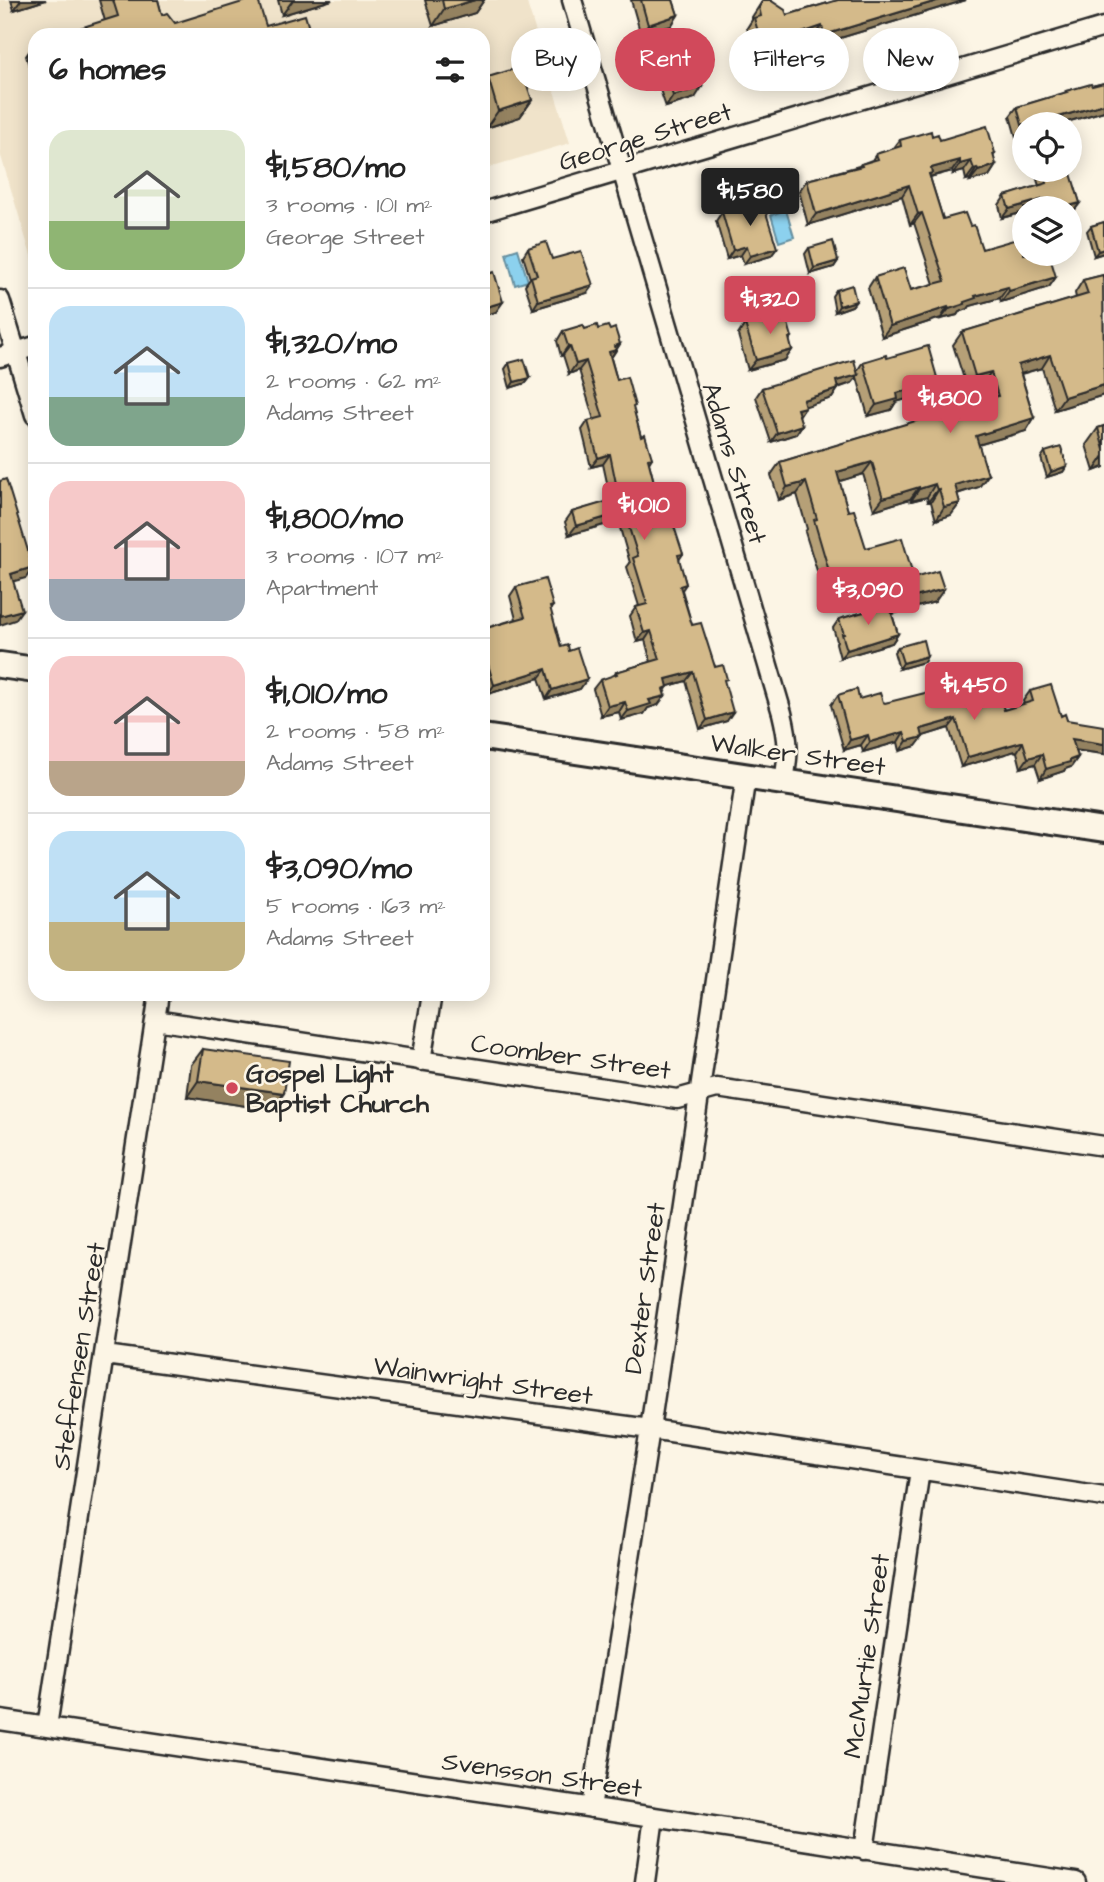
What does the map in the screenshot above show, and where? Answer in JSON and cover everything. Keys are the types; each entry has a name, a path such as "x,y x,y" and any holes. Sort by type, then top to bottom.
{"main road":[{"path":"0,665 28,669"},
{"name":"Walker Street","path":"490,738 1104,830"}],"street":[{"name":"Adams Street","path":"572,0 788,735 789,752 784,781"},
{"name":"George Street","path":"490,210 1104,27"},
{"path":"0,300 8,354 28,399"},
{"path":"8,354 28,348"},
{"name":"Dexter Street","path":"591,1808 746,776"},
{"name":"Steffensen Street","path":"47,1727 158,1001"},
{"path":"421,1061 431,1001"},
{"name":"Coomber Street","path":"155,1020 677,1099 717,1088 1104,1146"},
{"name":"Wainwright Street","path":"105,1355 650,1429 1104,1497"},
{"name":"McMurtie Street","path":"864,1850 920,1470"},
{"name":"Svensson Street","path":"0,1720 654,1817 864,1850 1012,1877 1076,1882"},
{"path":"645,1882 654,1817"}],"shaded area":[{"path":"0,0 526,0 535,28 511,28 511,91 554,91 570,143 490,167 490,28 28,28 28,246 0,153"}],"water":[{"path":"786,210 794,237 779,242 771,215"},
{"path":"518,249 528,281 515,285 506,253"}],"building":[{"path":"113,0 158,0 162,15 167,13 175,23 249,0 258,0 266,26 305,15 309,28 80,28 118,16"},
{"path":"442,0 475,0 444,9"},
{"path":"641,0 673,0 678,15 648,25"},
{"path":"763,0 770,0 785,10 787,15 838,0 940,0 847,28 757,28 754,18 761,16 759,7"},
{"path":"511,70 511,91 529,91 532,100 498,111 490,76"},
{"path":"1104,83 1104,104 1076,112 1018,112 1017,107 1091,84"},
{"path":"672,91 689,91 673,96"},
{"path":"987,126 996,165 978,171 977,168 974,169 971,161 960,164 960,160 931,168 932,173 929,174 943,219 965,213 970,226 974,225 982,249 1012,240 1012,266 1053,266 1056,277 1009,291 1008,287 975,296 976,298 964,302 965,304 890,326 875,277 904,268 911,290 945,281 922,213 918,214 909,185 816,214 807,180 862,166 861,164 878,159 876,154 901,146 900,140 931,131 932,136 938,134 940,140"},
{"path":"1074,182 1078,196 1012,196 1012,208 1009,209 1005,196 1047,183"},
{"path":"762,200 777,248 750,256 747,246 733,250 722,212"},
{"path":"1104,222 1104,249 1098,251 1091,226"},
{"path":"833,241 838,261 814,268 809,248"},
{"path":"546,242 552,259 581,251 593,285 538,301 531,277 537,275 528,248"},
{"path":"494,272 503,302 490,306 490,273"},
{"path":"1103,275 1104,385 1064,397 1050,355 1018,365 1034,418 976,436 988,475 955,485 960,503 944,507 935,484 883,498 872,462 837,472 848,511 854,510 866,548 902,538 914,578 938,571 944,589 900,601 891,572 837,589 834,577 831,578 814,520 817,519 806,482 787,487 780,462 998,396 991,372 975,376 962,332 1088,294 1083,280"},
{"path":"852,285 856,301 839,306 836,290"},
{"path":"785,313 792,337 789,338 792,350 756,360 745,324"},
{"path":"583,325 585,329 597,325 598,329 608,326 610,330 615,328 620,344 615,346 616,350 609,352 617,380 627,377 641,437 645,435 652,458 648,459 656,490 664,509 668,508 683,554 678,555 686,584 680,586 692,625 701,623 715,667 723,665 727,679 724,680 733,712 707,720 693,672 666,679 668,687 663,689 665,696 649,700 651,704 628,711 625,702 608,706 600,680 617,674 616,672 660,659 651,631 644,633 636,607 647,604 633,558 638,556 624,512 576,526 572,512 619,498 610,454 598,458 588,421 603,417 586,361 576,364 563,331"},
{"path":"928,346 938,381 897,393 898,399 876,405 863,362"},
{"path":"524,359 530,378 514,382 509,363"},
{"path":"854,360 858,375 836,381 838,389 803,400 805,407 797,409 802,425 777,433 762,388"},
{"path":"1104,426 1104,450 1098,428"},
{"path":"1061,447 1067,466 1051,472 1045,452"},
{"path":"6,479 28,551 28,569 11,574 22,610 0,616 0,481"},
{"path":"545,579 561,647 568,645 569,651 577,648 587,679 552,690 546,669 494,685 490,671 490,627 525,617 516,587"},
{"path":"889,605 898,634 847,650 839,619"},
{"path":"923,640 927,656 903,663 898,647"},
{"path":"1051,685 1061,716 1065,714 1067,720 1104,726 1104,744 1072,739 1078,757 1046,769 1042,754 1028,758 1023,742 968,757 956,719 921,729 923,737 907,741 904,732 870,742 868,735 850,740 838,695 857,689 859,699 880,693 885,703 929,692 931,698 940,696 941,701 990,686 992,693 998,691 1004,710 1033,701 1030,691"},
{"path":"203,1049 289,1061 284,1093 198,1081"}],"place":[{"name":"Gospel Light Baptist Church","path":"232,1088"}]}
